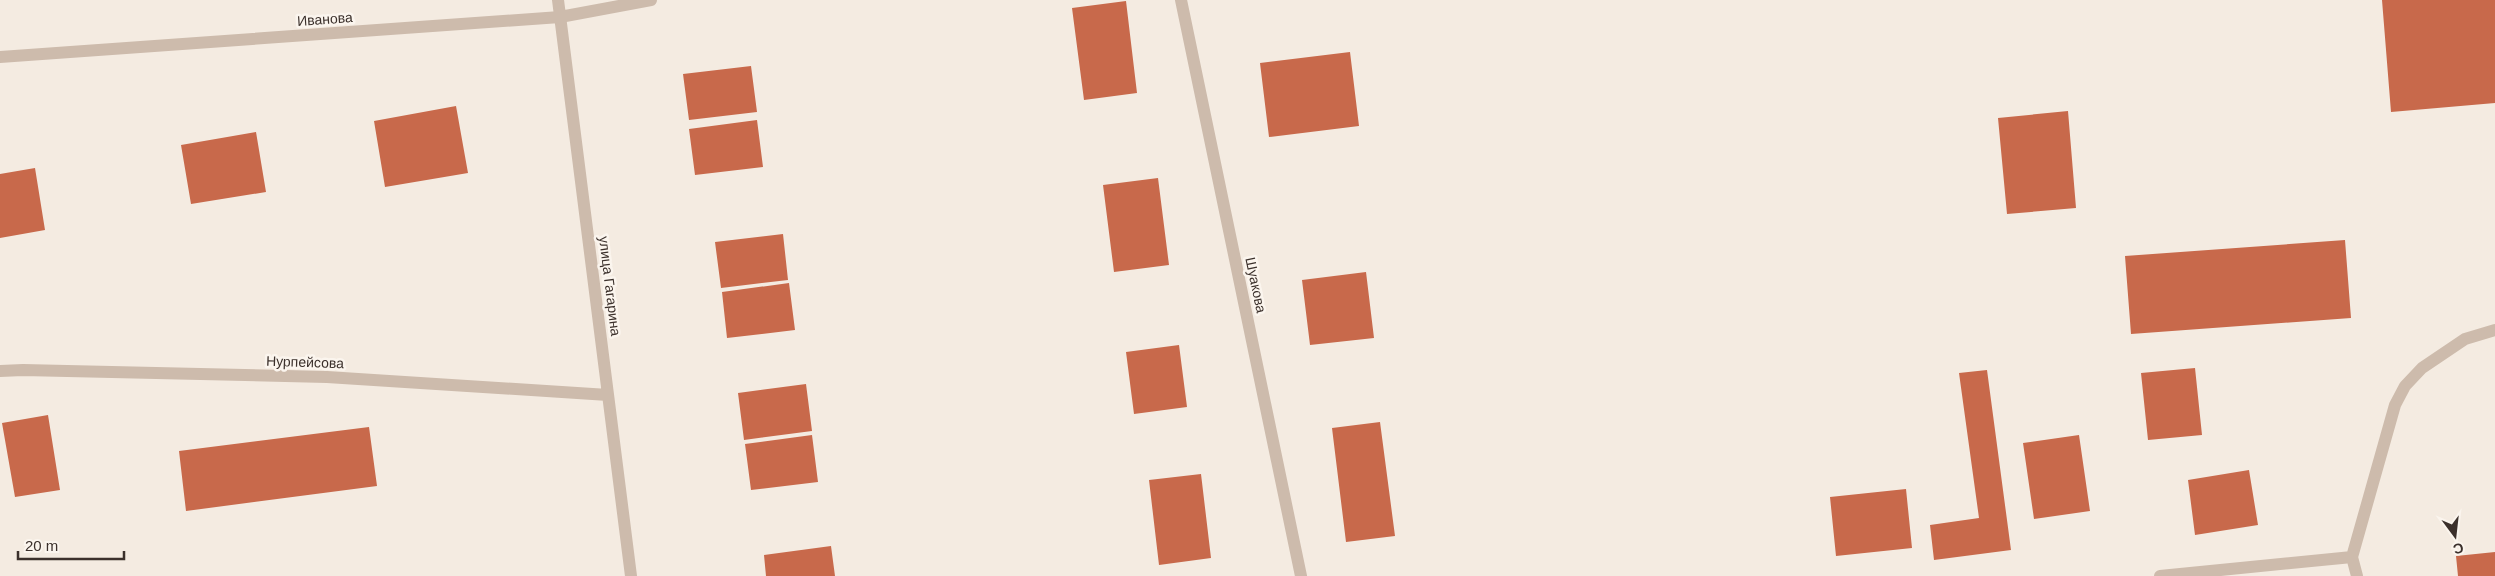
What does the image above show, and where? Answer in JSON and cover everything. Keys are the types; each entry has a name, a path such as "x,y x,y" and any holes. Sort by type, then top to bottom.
{"street":[{"name":"улица Гагарина","path":"558,0 631,576"},
{"name":"Иванова","path":"0,58 560,17 651,0"},
{"name":"Шуакова","path":"1181,0 1301,576"},
{"path":"2357,576 2352,557 2394,404 2405,386 2422,368 2465,339 2495,330"},
{"name":"Нурпейсова","path":"0,372 24,370 327,377 608,395"},
{"path":"2160,576 2352,557"}],"building":[{"path":"2382,0 2495,0 2495,103 2391,112"},
{"path":"1126,1 1137,93 1084,100 1072,8"},
{"path":"1350,52 1359,126 1269,137 1260,63"},
{"path":"751,66 757,112 689,120 683,74"},
{"path":"456,106 468,173 385,187 374,121"},
{"path":"2068,111 2076,208 2007,214 1998,118"},
{"path":"757,120 763,167 695,175 689,129"},
{"path":"256,132 266,192 191,204 181,145"},
{"path":"35,168 45,230 0,238 0,174"},
{"path":"1158,178 1169,265 1114,272 1103,185"},
{"path":"783,234 788,280 721,288 715,242"},
{"path":"2345,240 2351,318 2131,334 2125,256"},
{"path":"1366,272 1374,338 1310,345 1302,280"},
{"path":"789,283 795,330 727,338 722,292"},
{"path":"1179,345 1187,407 1134,414 1126,352"},
{"path":"2195,368 2202,435 2148,440 2141,373"},
{"path":"1987,370 2011,550 1934,560 1930,525 1979,518 1959,373"},
{"path":"806,384 812,431 744,440 738,393"},
{"path":"48,415 60,490 15,497 2,423"},
{"path":"1380,422 1395,536 1346,542 1332,428"},
{"path":"369,427 377,486 186,511 179,451"},
{"path":"812,435 818,482 751,490 745,444"},
{"path":"2079,435 2090,511 2034,519 2023,443"},
{"path":"2249,470 2258,525 2195,535 2188,480"},
{"path":"1201,474 1211,558 1159,565 1149,480"},
{"path":"1906,489 1912,548 1836,556 1830,497"},
{"path":"831,546 835,576 766,576 764,555"},
{"path":"2495,552 2495,576 2458,576 2456,556"}]}
